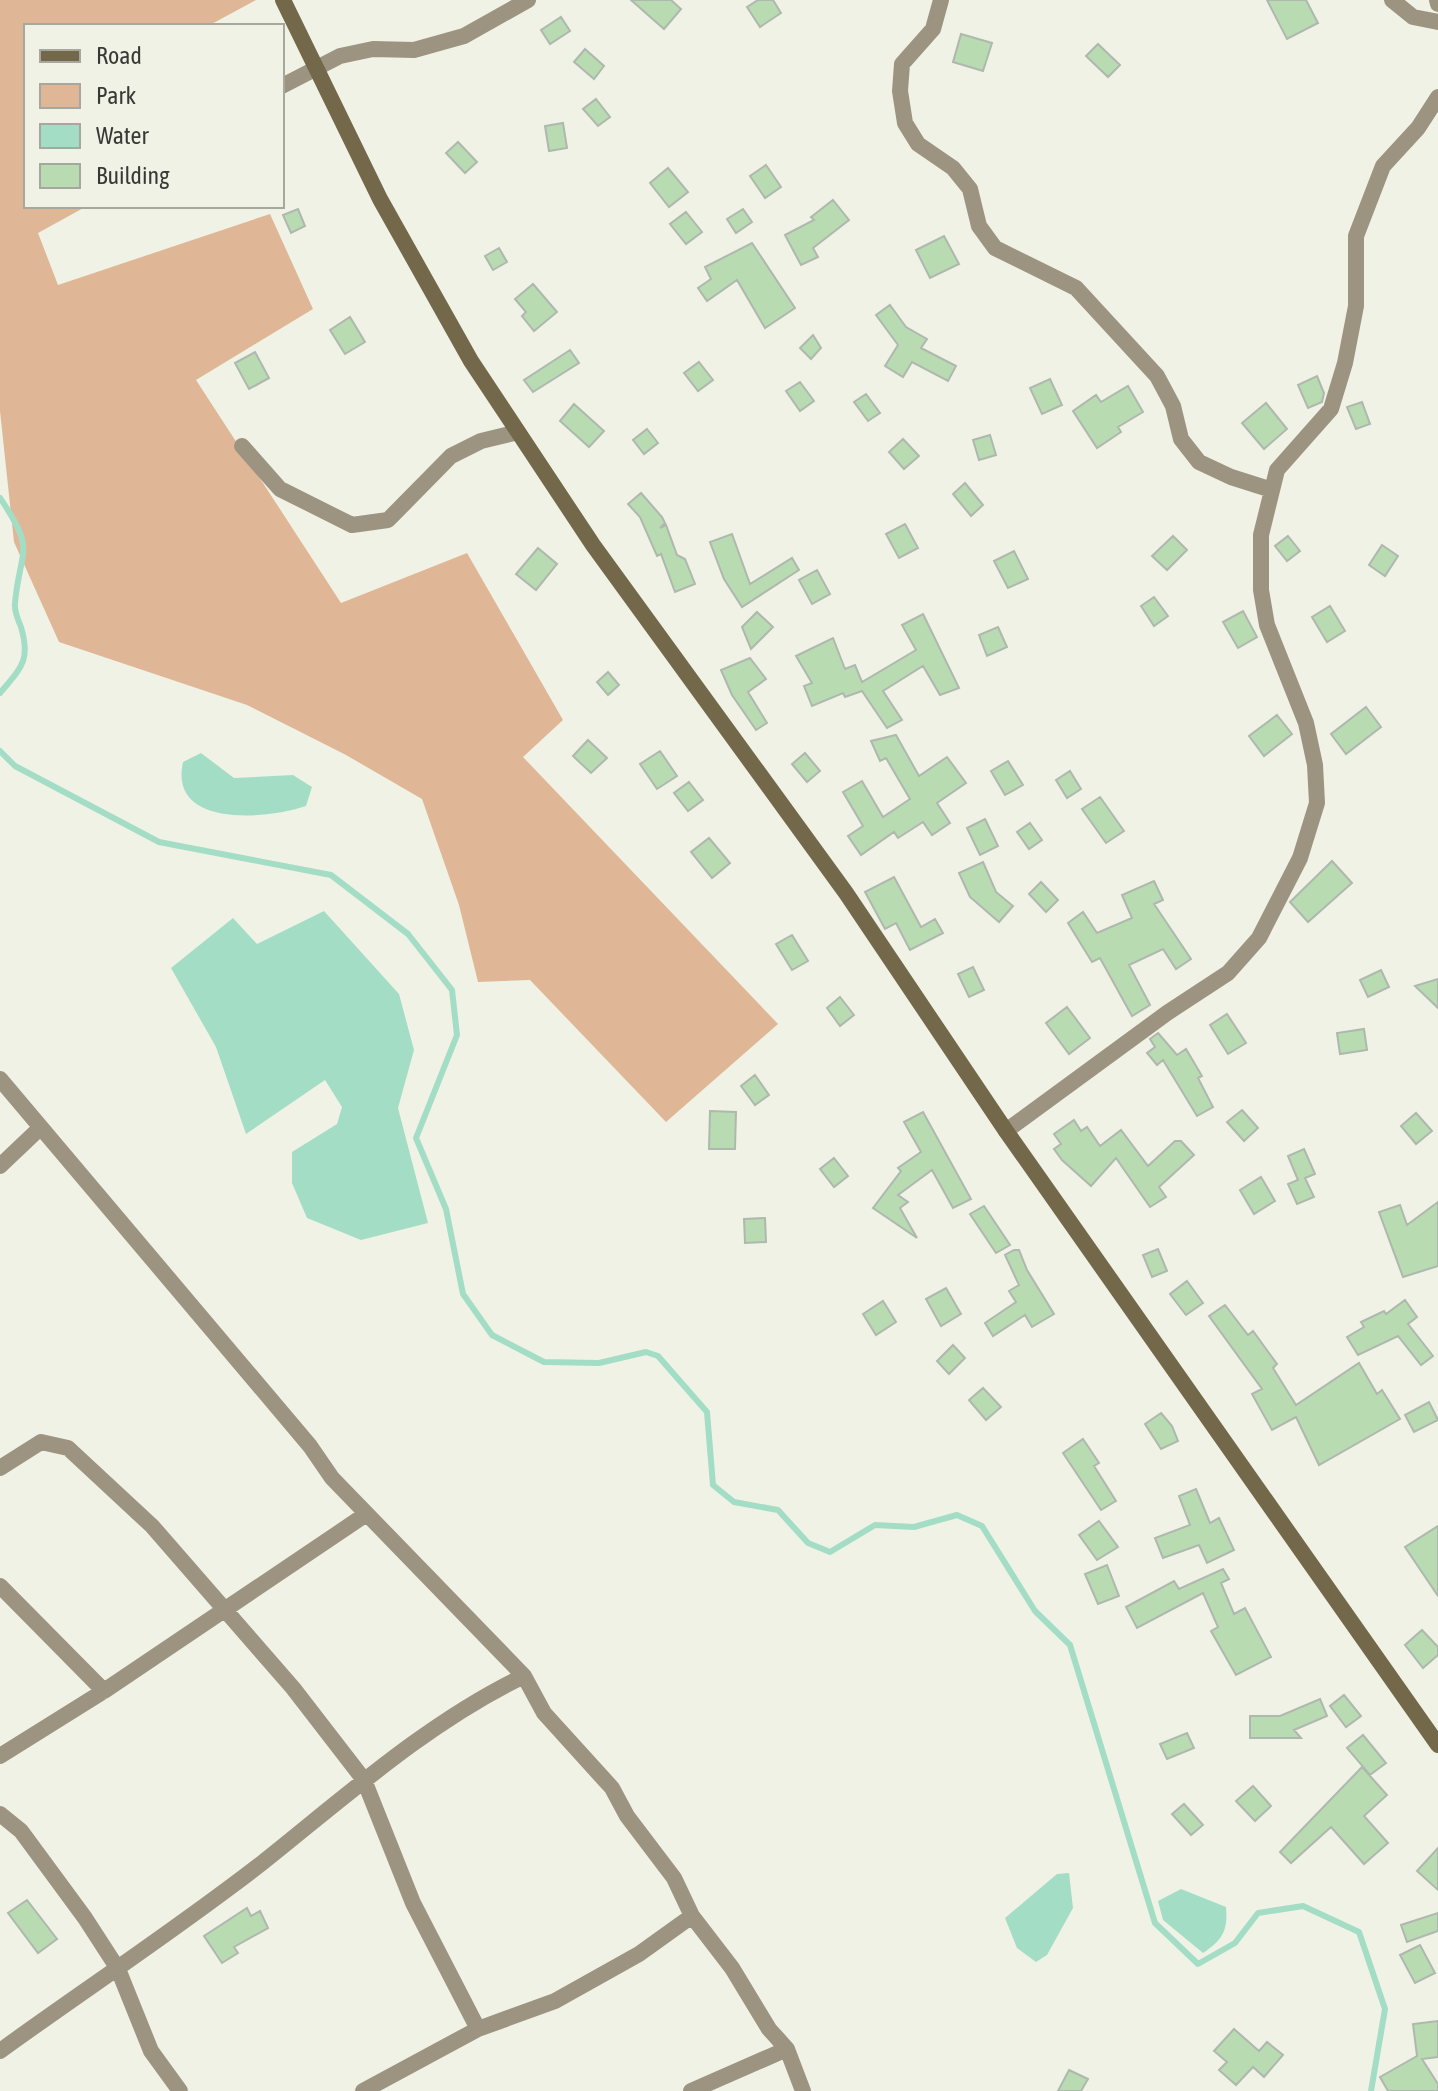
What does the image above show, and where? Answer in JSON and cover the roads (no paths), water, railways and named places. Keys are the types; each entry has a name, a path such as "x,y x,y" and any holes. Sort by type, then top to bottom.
{"main road":[{"path":"283,0 422,279 518,432 593,545 846,893 1006,1131 1438,1745"}],"street":[{"path":"284,85 340,56 373,49 414,50 464,36 528,0"},
{"path":"941,0 933,29 902,64 900,91 905,123 918,144 953,168 970,189 979,226 995,248 1076,288 1157,376 1173,406 1181,439 1199,462 1231,477 1272,490"},
{"path":"1392,0 1413,17 1438,22"},
{"path":"1006,1131 1167,1013 1228,973 1259,938 1300,858 1311,829 1317,790 1306,723 1275,649 1261,590 1261,535 1277,470 1331,409 1345,363 1356,306 1356,236 1383,166 1418,128 1438,97"},
{"path":"242,446 280,489 352,525 388,520 451,456 481,441 518,432"},
{"path":"0,1079 310,1446 332,1478 524,1676 544,1713 612,1788 627,1816 674,1878 692,1916 732,1968 769,2029 787,2049 803,2091"},
{"path":"0,1166 40,1128"},
{"path":"0,1468 41,1442 68,1448 152,1526 293,1688 364,1780 413,1903 478,2029"},
{"path":"0,1756 104,1691 365,1515"},
{"path":"0,1586 104,1691"},
{"path":"0,2051 259,1865 364,1780 496,1689 524,1676"},
{"path":"0,1814 21,1831 118,1969 151,2051 180,2091"},
{"path":"363,2091 478,2029 555,2001 639,1954 692,1916"},
{"path":"691,2091 787,2049"}],"water":[{"path":"201,753 234,778 293,775 312,787 306,806 269,814 246,815 205,809 191,799 182,784 183,762"},
{"path":"324,911 399,994 414,1050 398,1108 428,1223 361,1240 307,1218 292,1183 292,1152 337,1124 342,1107 325,1080 246,1134 216,1047 171,968 233,918 257,944"},
{"path":"1069,1873 1073,1908 1047,1955 1036,1962 1017,1948 1005,1918 1057,1874"},
{"path":"1181,1889 1226,1907 1223,1934 1203,1953 1163,1920 1158,1901"}],"waterway":[{"path":"0,498 19,529 22,540 15,606 25,648 19,670 0,693"},
{"path":"0,751 15,766 159,842 331,875 408,934 452,990 457,1035 416,1138 446,1209 463,1294 492,1335 544,1362 599,1363 646,1352 658,1356 707,1412 713,1485 734,1502 778,1510 808,1543 830,1552 875,1525 914,1527 957,1515 982,1526 1035,1611 1070,1645 1155,1923 1198,1964 1235,1943 1258,1913 1303,1906 1359,1932 1385,2009 1371,2091"}]}
